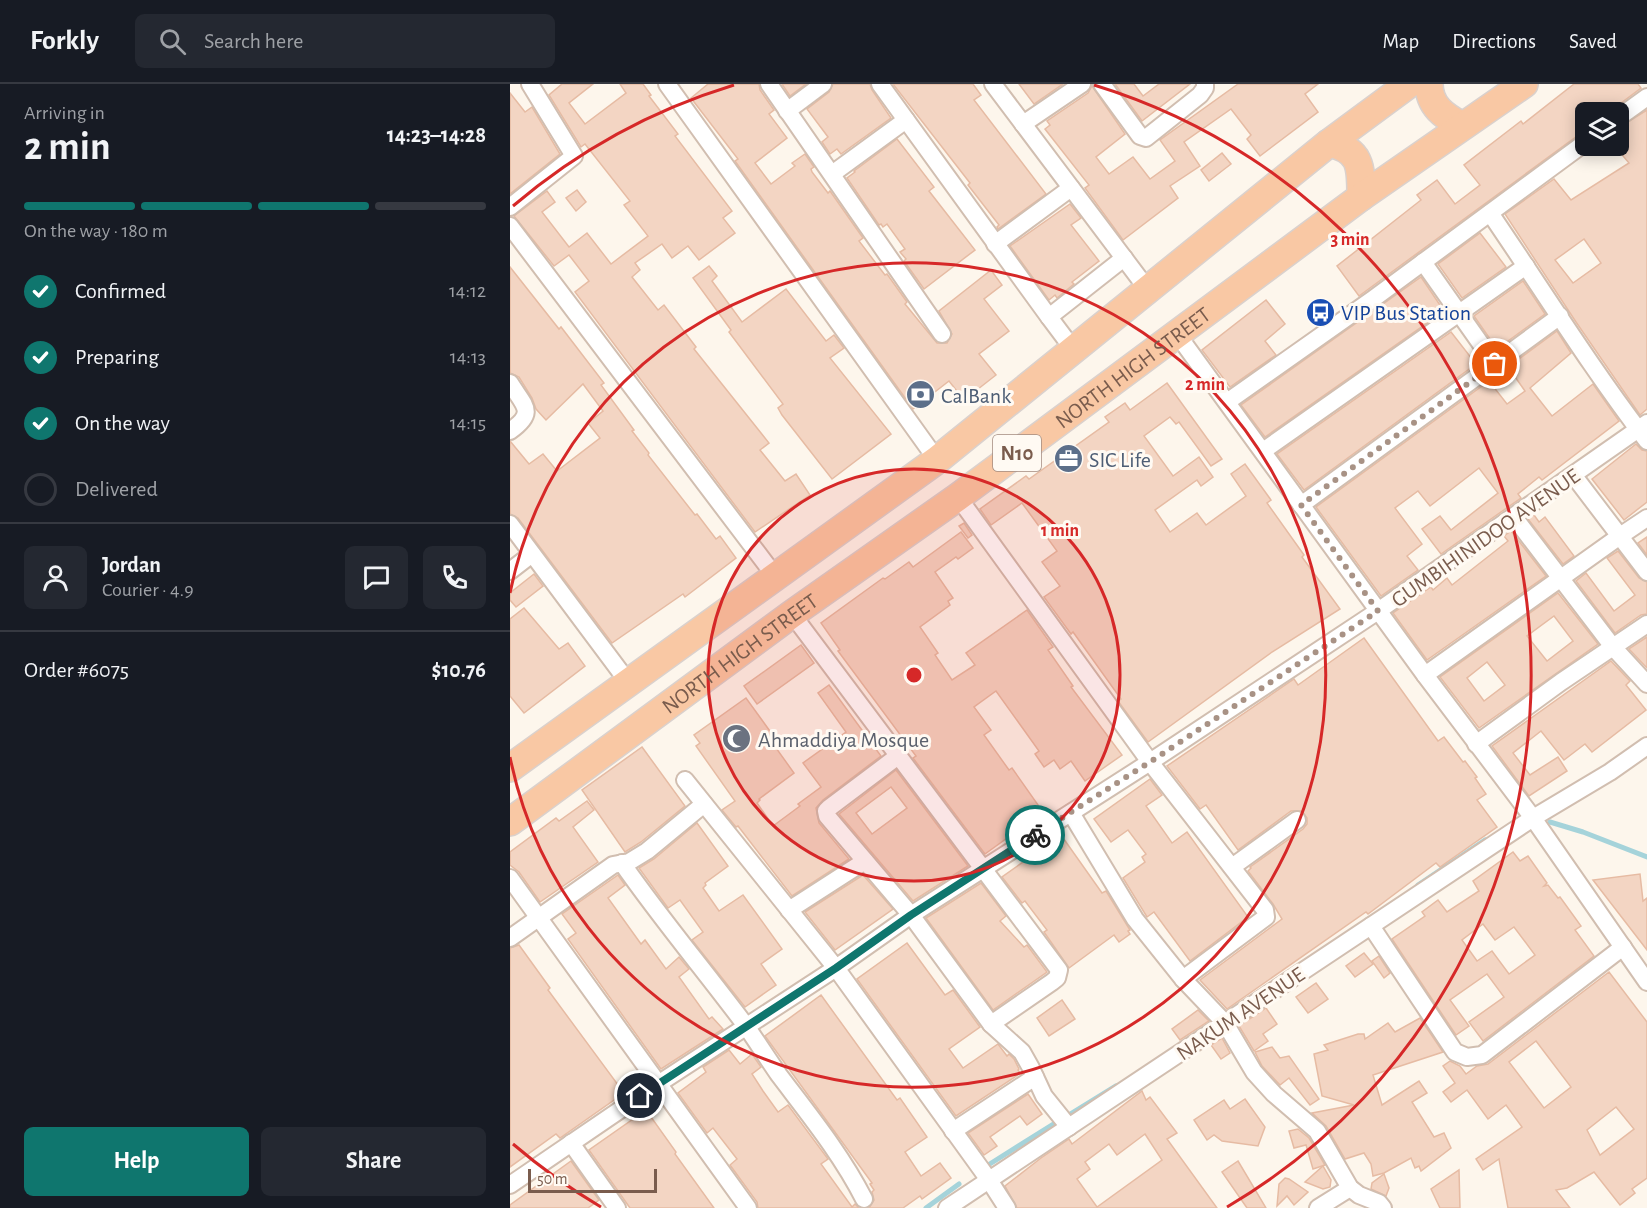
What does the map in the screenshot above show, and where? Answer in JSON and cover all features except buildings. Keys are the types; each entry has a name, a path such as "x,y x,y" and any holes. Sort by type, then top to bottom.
{"highway":[{"name":"NORTH HIGH STREET","path":"510,768 937,460 1329,143 1410,84"},
{"path":"1429,84 1429,95 1434,105 1446,117 1462,126"},
{"name":"NORTH HIGH STREET","path":"510,822 792,614 958,497 1361,197 1524,84"},
{"path":"1329,143 1346,147 1359,164 1361,197"}],"street":[{"path":"510,207 574,156 530,84"},
{"path":"667,84 937,460"},
{"path":"769,84 942,334"},
{"path":"787,111 823,84"},
{"path":"880,84 1073,349"},
{"path":"993,84 1148,290"},
{"path":"1023,124 1082,84"},
{"path":"1102,84 1140,136 1146,138 1200,95 1205,84"},
{"path":"1629,110 1647,97"},
{"path":"832,174 906,120"},
{"path":"1227,402 1424,262 1575,150"},
{"path":"995,244 1071,188"},
{"path":"1490,213 1604,384 1644,431"},
{"path":"510,226 775,576"},
{"path":"1049,317 1124,258"},
{"path":"1424,262 1495,364"},
{"path":"1263,451 1526,266"},
{"path":"1301,505 1560,316"},
{"path":"1177,334 1425,675 1533,818 1647,982"},
{"path":"510,383 526,408 526,415 524,421 510,431"},
{"name":"GUMBIHINIDOO AVENUE","path":"510,1185 658,1084 836,968 911,915 1150,762 1644,431"},
{"path":"1574,476 1647,572"},
{"path":"958,497 1150,762 1266,910 1266,916 1183,979"},
{"path":"1514,517 1613,647 1647,684"},
{"path":"1425,675 1647,518"},
{"path":"510,524 628,682"},
{"path":"510,571 532,554"},
{"path":"792,614 1059,970 1057,978 1052,982 991,1024"},
{"path":"1476,744 1561,682 1647,624"},
{"name":"NAKUM AVENUE","path":"946,1208 1533,818 1610,772 1647,746"},
{"path":"898,756 826,811 827,816 911,915 991,1024 1022,1052 1044,1096 1069,1127"},
{"path":"685,780 836,968 1007,1208"},
{"path":"510,938 613,865 629,862 647,851 704,804"},
{"path":"1071,813 1136,919 1183,979 1225,1023 1254,1072 1274,1094 1317,1131 1350,1188 1359,1195 1379,1203 1383,1208"},
{"path":"1232,867 1297,820"},
{"path":"789,910 866,861"},
{"path":"622,863 834,1146 864,1199"},
{"path":"510,878 748,1208"},
{"path":"1371,926 1455,1052 1467,1057 1482,1055 1623,947"},
{"path":"953,1131 1035,1077"},
{"path":"571,1143 609,1205"},
{"path":"1318,1208 1350,1188"}],"waterway":[{"path":"1550,822 1647,857"},
{"path":"1418,885 1485,840"},
{"path":"1069,1115 1116,1086"},
{"path":"985,1167 1055,1123"},
{"path":"926,1208 959,1184"}],"way so far":[{"path":"1035,835 1378,611 1301,505 1495,364"}],"place":[{"name":"VIP Bus Station","path":"1320,312"},
{"name":"CalBank","path":"920,395"},
{"name":"SIC Life","path":"1068,459"},
{"name":"Ahmaddiya Mosque","path":"737,739"}],"route":[{"path":"640,1096 1035,835"}]}
